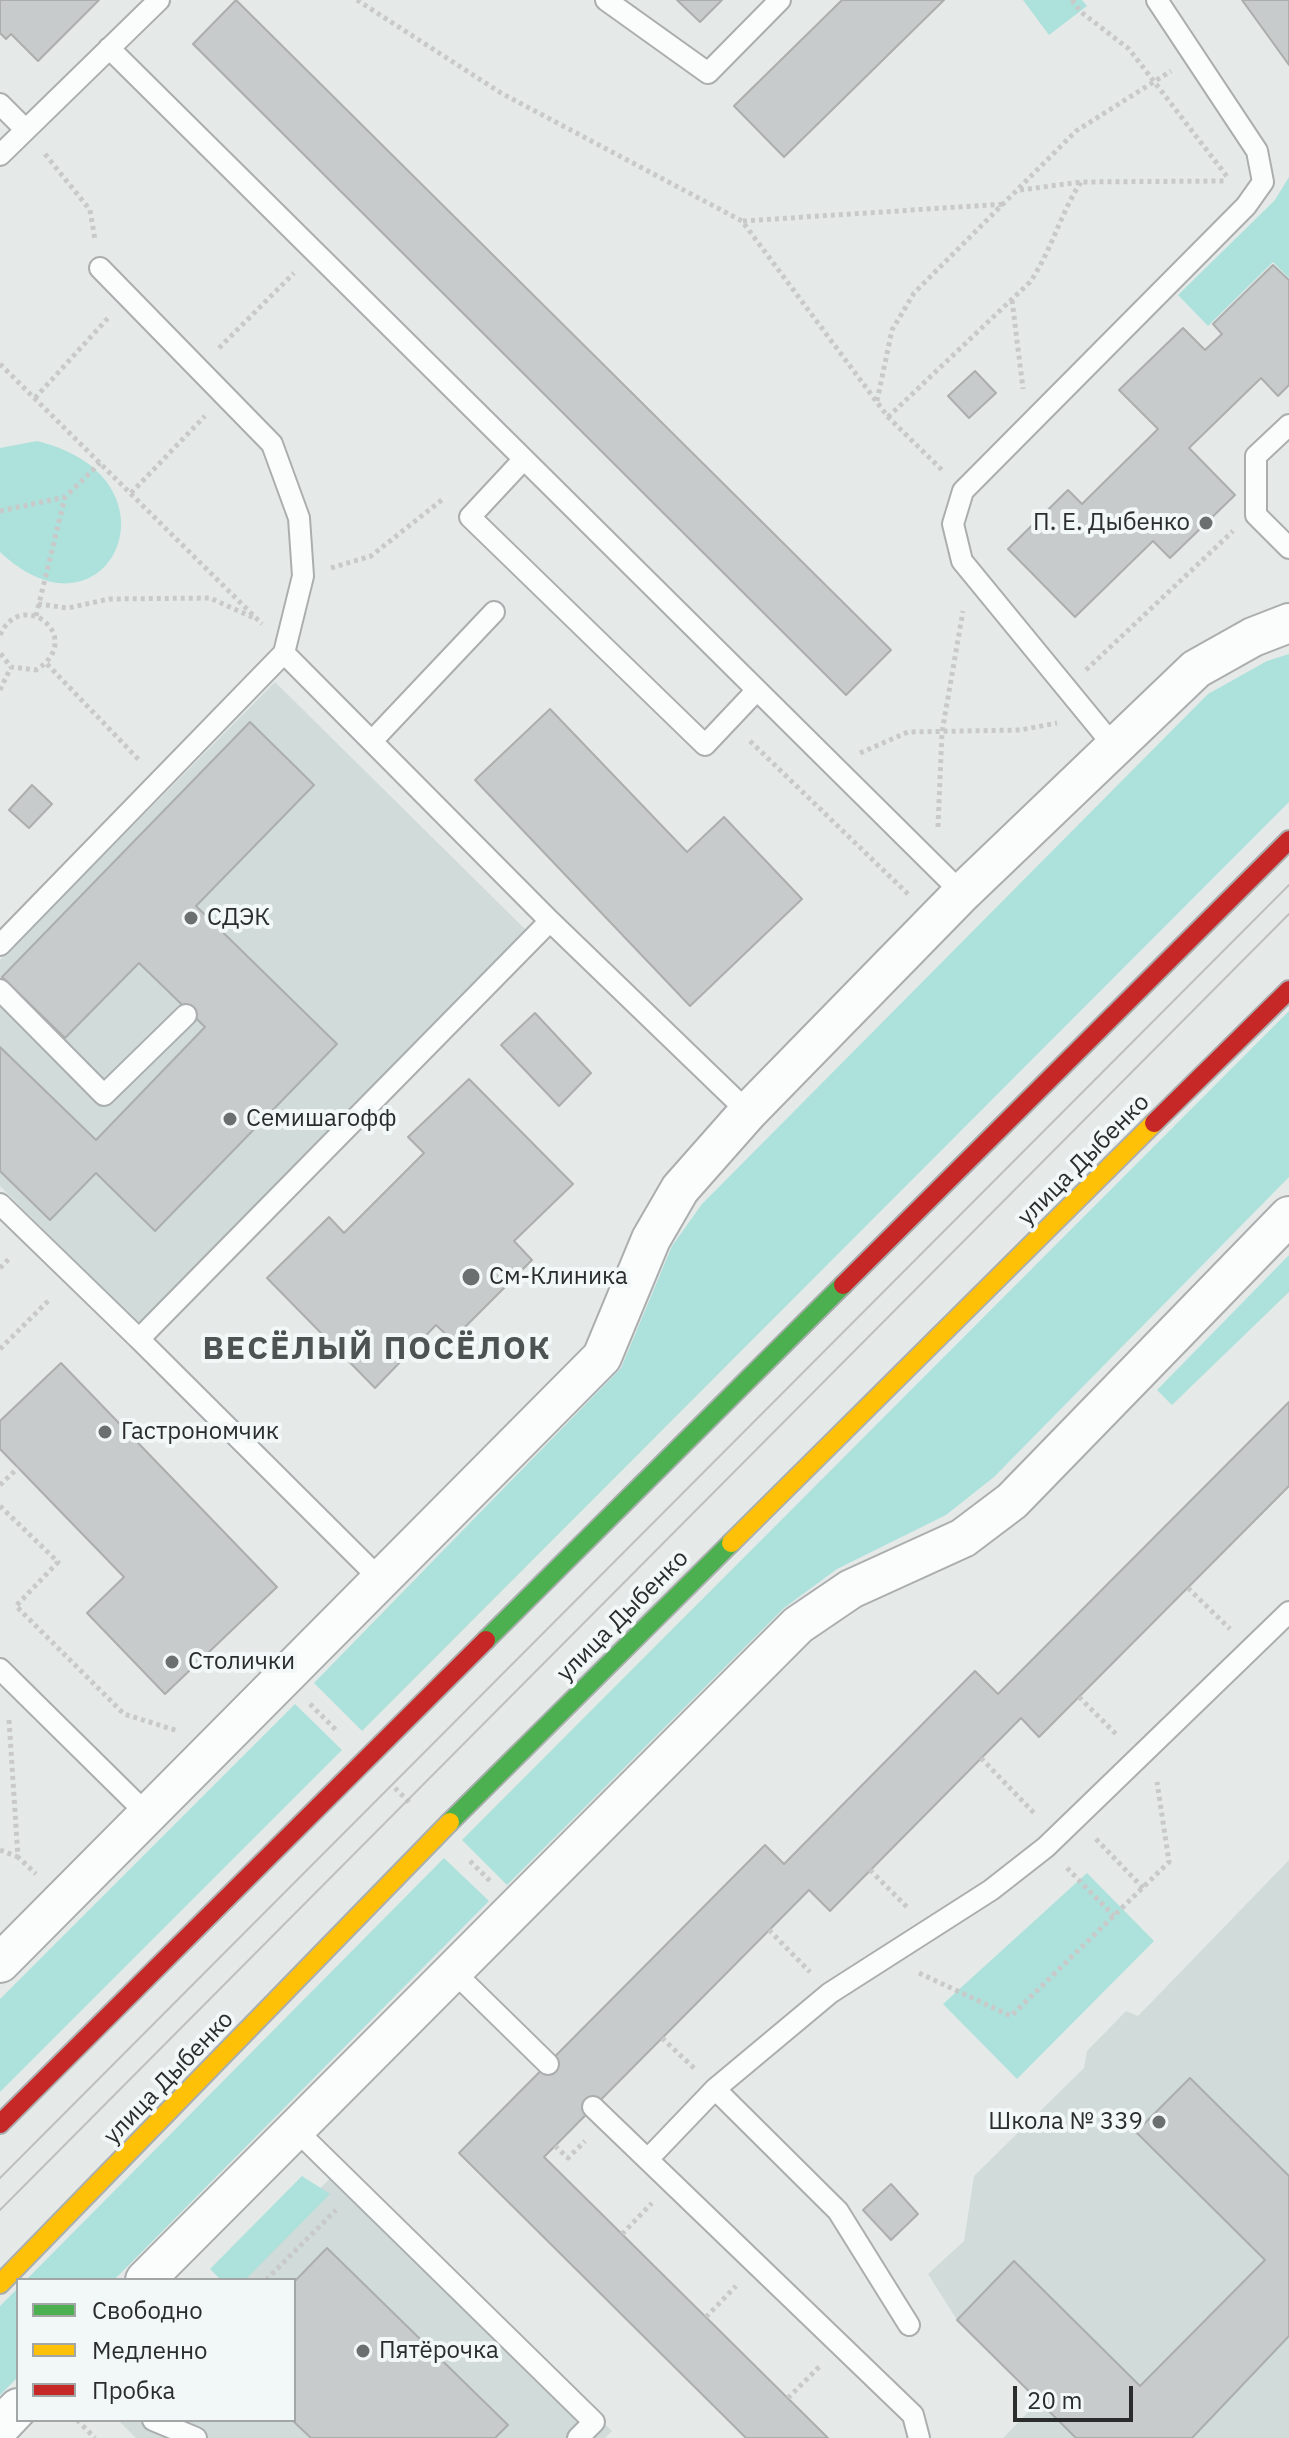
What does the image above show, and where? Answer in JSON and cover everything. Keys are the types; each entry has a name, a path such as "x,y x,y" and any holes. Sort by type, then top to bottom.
{"main road":[{"path":"0,2124 364,1758 1289,840"},
{"name":"улица Дыбенко","path":"0,2284 440,1832 1289,990"}],"street":[{"path":"0,1963 602,1357 651,1239 680,1189 949,880 1113,745 1196,669 1253,637 1289,623"},
{"path":"147,2278 798,1625 851,1589 963,1538 1012,1501 1289,1216"},
{"path":"0,2427 16,2410"}],"lane":[{"path":"0,155 159,0"},
{"path":"606,0 708,73 780,0"},
{"path":"1113,745 962,561 953,524 963,491 1246,206 1263,182 1257,151 1157,0"},
{"path":"109,48 949,880"},
{"path":"0,104 25,129"},
{"path":"0,945 284,653 303,576 299,518 272,444 100,268"},
{"path":"1289,425 1256,456 1256,515 1289,548"},
{"path":"524,459 470,517 705,745 757,690"},
{"path":"372,741 494,612"},
{"path":"284,653 550,921 748,1112"},
{"path":"139,1339 550,921"},
{"path":"0,990 104,1095 186,1015"},
{"path":"0,1204 381,1580"},
{"path":"648,2159 715,2089 830,1993 991,1890 1052,1842 1289,1612"},
{"path":"0,1669 147,1814"},
{"path":"453,1971 548,2064"},
{"path":"715,2089 838,2211 909,2325"},
{"path":"600,2113 913,2415 919,2438"},
{"path":"295,2129 594,2422 578,2438"},
{"path":"158,2422 196,2438"}],"path":[{"path":"357,0 501,93 742,221 888,417 963,491"},
{"path":"1072,0 1081,12 1129,49 1230,181"},
{"path":"877,402 892,330 914,293 1007,204 1076,131 1196,56"},
{"path":"25,129 90,210 100,268"},
{"path":"1020,190 1081,182 1263,182"},
{"path":"888,417 1030,282 1046,259 1062,211 1081,182"},
{"path":"742,221 1007,204"},
{"path":"199,368 315,253"},
{"path":"35,398 128,297"},
{"path":"1012,299 1027,427"},
{"path":"0,364 259,620 284,653"},
{"path":"131,493 225,395"},
{"path":"36,616 65,497 100,463"},
{"path":"303,576 371,556 431,511 451,490"},
{"path":"0,511 65,497"},
{"path":"1065,690 1256,509"},
{"path":"949,880 942,732 969,570"},
{"path":"38,604 68,608 109,599 210,598 259,620"},
{"path":"0,635 7,622 26,614 46,622 56,643 47,664 36,670 11,667 0,653"},
{"path":"0,615 7,622"},
{"path":"47,664 159,782"},
{"path":"0,690 11,667"},
{"path":"828,760 860,753 908,732 1020,730 1087,716"},
{"path":"729,720 909,895"},
{"path":"0,1268 9,1259"},
{"path":"0,1349 50,1299"},
{"path":"0,1485 18,1468"},
{"path":"0,1506 58,1562 16,1606 124,1714 184,1733"},
{"path":"1188,1588 1250,1650"},
{"path":"283,1678 364,1758"},
{"path":"894,1952 910,1968 1011,2016 1169,1862 1157,1782 1140,1757 1079,1697"},
{"path":"8,1711 18,1857"},
{"path":"981,1758 1114,1916"},
{"path":"1076,1818 1143,1888"},
{"path":"0,1850 18,1857 39,1878"},
{"path":"870,1870 929,1929"},
{"path":"769,1930 830,1993"},
{"path":"662,2038 715,2089"},
{"path":"555,2146 568,2158 600,2113"},
{"path":"622,2234 671,2182"},
{"path":"268,2278 313,2233"},
{"path":"706,2317 757,2264"},
{"path":"788,2398 840,2345"},
{"path":"79,2422 95,2438"}],"shaded area":[{"path":"1023,0 1082,0 1087,6 1049,35"},
{"path":"1289,177 1289,278 1273,262 1208,326 1178,295 1275,200"},
{"path":"37,441 84,461 111,488 121,519 116,549 100,571 73,583 39,578 0,552 0,448"},
{"path":"1289,654 1289,802 362,1731 314,1683 621,1368 672,1246 702,1204 1208,694 1267,661"},
{"path":"275,682 528,932 140,1327 0,1186 0,960"},
{"path":"1289,1011 1289,1177 994,1477 946,1515 837,1569 784,1608 507,1885 462,1840"},
{"path":"1289,1255 1289,1292 1172,1405 1157,1390"},
{"path":"295,1704 342,1750 0,2092 0,1999"},
{"path":"444,1858 489,1901 116,2278 28,2278"},
{"name":"Школа № 339","path":"1289,1860 1289,2438 1003,2438 1039,2401 957,2320 928,2274 964,2241 974,2176 1084,2068 1087,2051 1126,2011 1138,2016"},
{"path":"1087,1873 1154,1941 1017,2079 943,2004"},
{"path":"344,2164 612,2431 605,2438 136,2438 120,2422 296,2422 296,2278 232,2278"},
{"path":"302,2176 330,2194 247,2278 219,2278 210,2269"},
{"path":"16,2290 16,2379 0,2395 0,2306"}],"building":[{"path":"0,0 99,0 38,61 11,34 6,39 0,33"},
{"path":"236,0 891,650 846,695 193,44"},
{"path":"677,0 722,0 700,22"},
{"path":"842,0 944,0 784,157 734,106"},
{"path":"1242,0 1289,0 1289,65"},
{"path":"1273,265 1289,280 1289,385 1278,396 1261,378 1189,448 1235,495 1170,558 1153,541 1075,617 1008,549 1068,490 1082,504 1158,429 1119,390 1183,328 1205,350 1222,334 1213,324"},
{"path":"975,371 996,393 969,418 948,396"},
{"path":"550,709 687,852 724,817 802,899 690,1006 475,780"},
{"path":"250,722 314,785 196,906 337,1044 155,1231 96,1173 50,1220 0,1171 0,1047 96,1140 205,1027 139,963 65,1038 2,977"},
{"path":"32,785 52,804 29,828 9,810"},
{"path":"535,1013 591,1073 559,1106 501,1045"},
{"path":"469,1079 573,1184 514,1241 532,1260 452,1340 436,1325 375,1388 267,1278 329,1217 344,1233 424,1153 408,1137"},
{"path":"61,1363 277,1587 165,1694 87,1613 124,1577 0,1449 0,1421"},
{"path":"1289,1402 1289,1486 1039,1737 1021,1718 830,1911 809,1890 544,2157 828,2438 746,2438 459,2153 765,1845 784,1864 975,1671 998,1694"},
{"path":"1190,2078 1289,2176 1289,2336 1192,2438 1076,2438 957,2320 1014,2261 1140,2386 1265,2260 1136,2132"},
{"path":"891,2184 918,2214 891,2240 863,2210"},
{"name":"Пятёрочка","path":"327,2248 508,2425 495,2438 311,2438 294,2422 296,2280"}],"tram line":[{"path":"0,2178 1289,885"},
{"path":"0,2210 1289,914"}],"traffic: fast":[{"path":"486,1640 843,1285"},
{"path":"450,1822 731,1543"}],"traffic: slow":[{"path":"731,1543 1154,1123"},
{"path":"0,2284 450,1822"}],"traffic: jam":[{"path":"843,1285 1289,840"},
{"path":"1154,1123 1289,990"},
{"path":"0,2124 486,1640"}],"place":[{"name":"П. Е. Дыбенко","path":"1206,523"},
{"name":"СДЭК","path":"191,918"},
{"name":"Семишагофф","path":"230,1119"},
{"name":"См-Клиника","path":"471,1277"},
{"name":"Гастрономчик","path":"105,1432"},
{"name":"Столички","path":"172,1662"},
{"name":"Школа № 339","path":"1159,2122"},
{"name":"Пятёрочка","path":"363,2351"}],"district":[{"name":"ВЕСЁЛЫЙ ПОСЁЛОК","path":"377,1350"}]}
